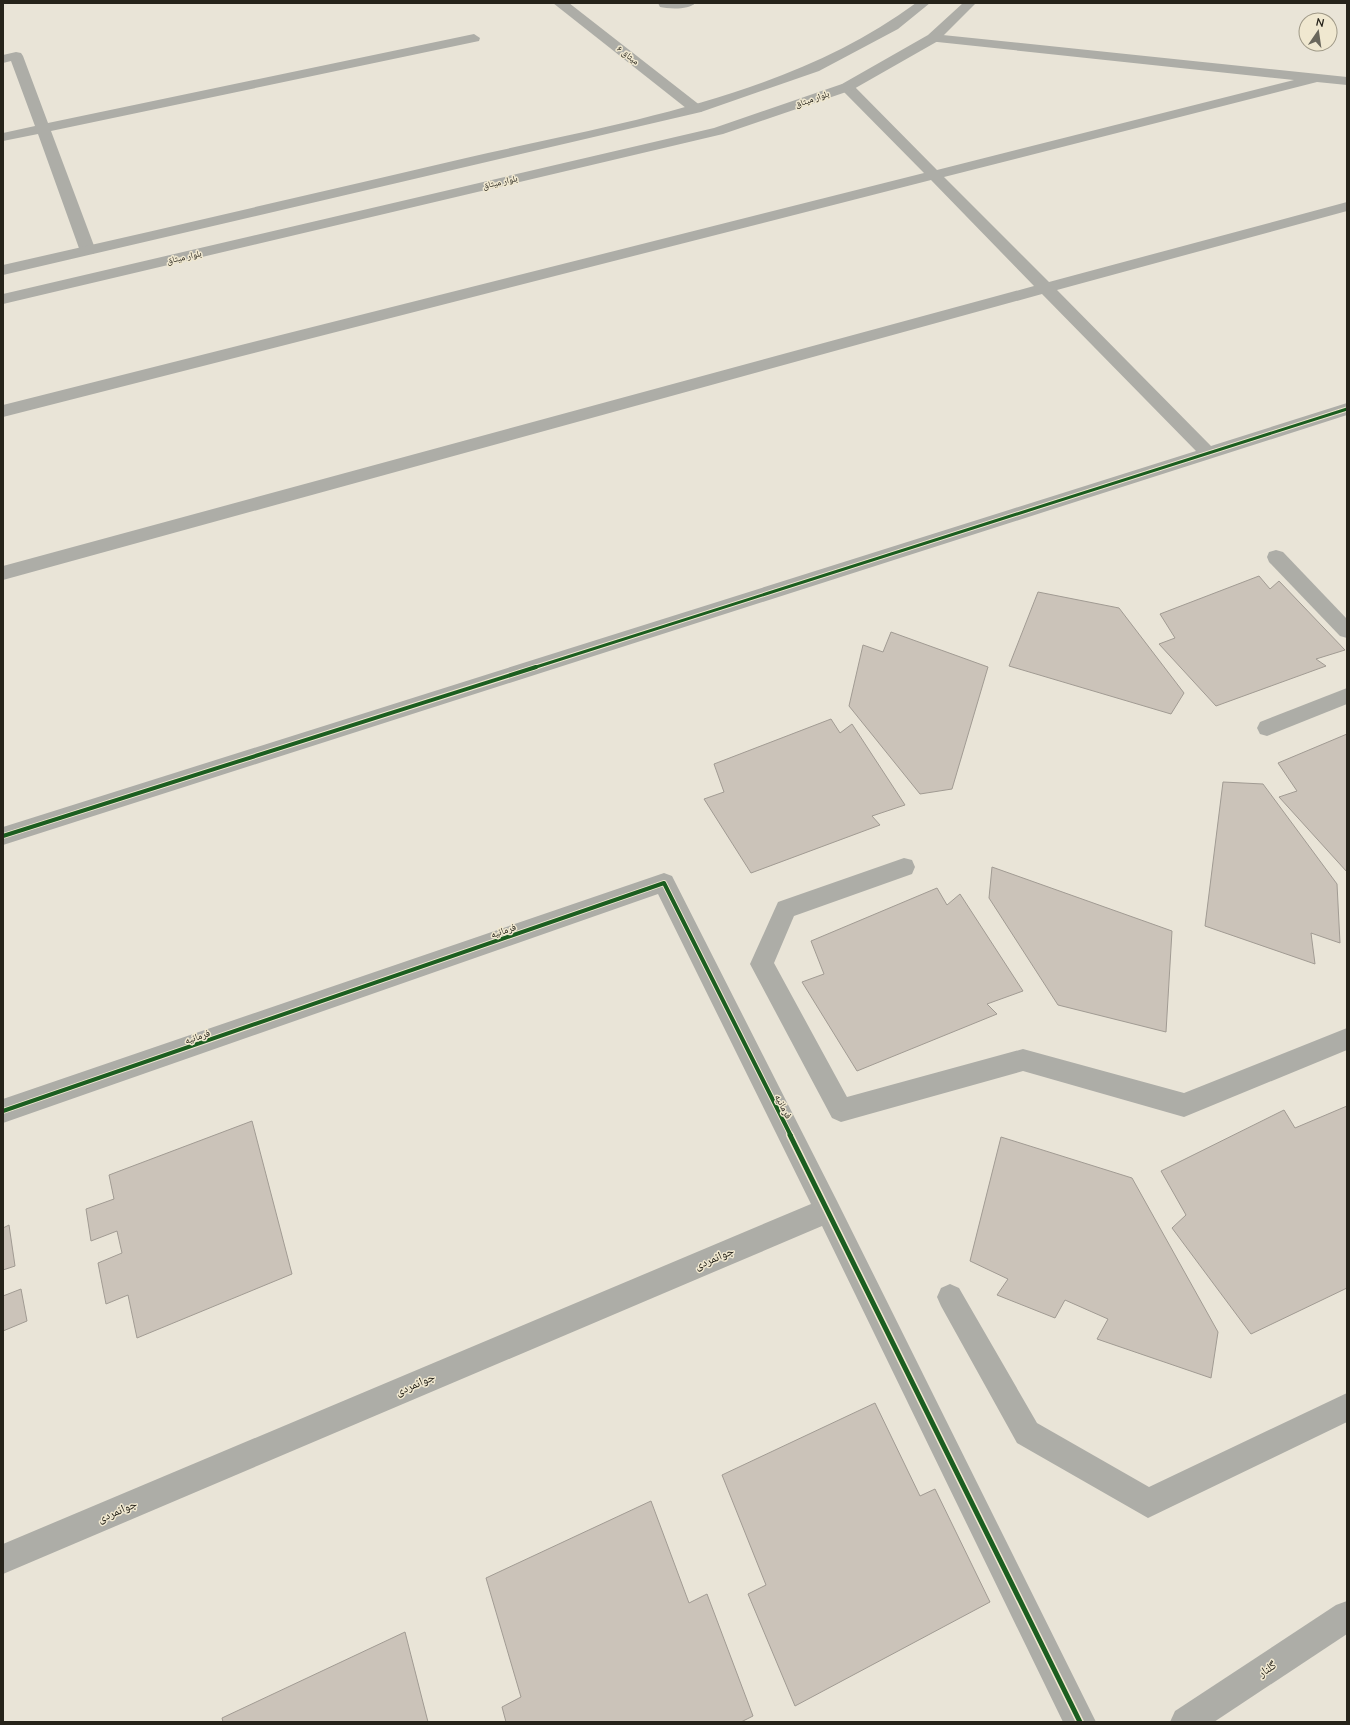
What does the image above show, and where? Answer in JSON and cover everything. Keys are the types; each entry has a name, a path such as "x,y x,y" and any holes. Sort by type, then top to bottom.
{"street":[{"name":"میثاق ۶","path":"559,3 565,6 696,109"},
{"path":"664,4 689,3"},
{"path":"3,270 696,109 814,68 893,26 924,3"},
{"name":"بلوار میثاق","path":"3,299 718,131 847,87 933,38 970,3"},
{"path":"3,137 474,38"},
{"path":"933,38 1347,82"},
{"path":"3,59 16,56 88,251"},
{"path":"3,411 1316,78"},
{"path":"847,87 1208,454"},
{"path":"395,180 409,204"},
{"path":"3,573 1347,206"},
{"path":"3,836 1347,409"},
{"path":"1276,557 1347,630"},
{"path":"1267,728 1347,696"},
{"path":"904,867 786,909 762,964 841,1110 1023,1060 1184,1105 1347,1038"},
{"name":"فرمانیه","path":"3,1111 664,884 828,1210"},
{"path":"828,1210 1080,1722"},
{"name":"جوانمردی","path":"3,1559 828,1210"},
{"path":"950,1297 1027,1434 1148,1502 1347,1407"},
{"name":"گلنار","path":"1186,1722 1347,1616"}],"building":[{"path":"1259,576 1270,589 1279,581 1345,650 1316,659 1326,666 1216,706 1159,644 1175,638 1160,614"},
{"path":"1038,592 1119,608 1184,693 1171,714 1009,666"},
{"path":"891,632 988,667 952,789 920,794 849,706 863,645 883,652"},
{"path":"831,719 840,733 852,724 905,805 872,816 880,825 751,873 704,799 724,792 714,764"},
{"path":"1347,734 1347,872 1279,797 1297,791 1278,763"},
{"path":"1223,782 1263,784 1337,884 1340,943 1311,933 1315,964 1205,926"},
{"path":"992,867 1172,931 1166,1032 1058,1005 989,898"},
{"path":"937,888 947,905 960,894 1023,991 987,1004 997,1014 857,1071 802,982 824,974 811,941"},
{"path":"1347,1106 1347,1288 1251,1334 1172,1228 1186,1215 1161,1171 1284,1110 1295,1128"},
{"path":"252,1121 292,1274 137,1338 128,1295 106,1304 98,1263 122,1253 117,1231 91,1241 86,1209 114,1199 109,1175"},
{"path":"1001,1137 1132,1178 1218,1332 1211,1378 1097,1339 1108,1319 1065,1300 1055,1318 997,1295 1008,1279 970,1261"},
{"path":"9,1225 15,1266 3,1270 3,1228"},
{"path":"21,1289 27,1321 3,1331 3,1296"},
{"path":"875,1403 920,1496 935,1489 990,1602 795,1706 748,1594 766,1585 722,1475"},
{"path":"651,1501 689,1603 707,1594 753,1716 741,1722 506,1722 502,1707 521,1697 486,1578"},
{"path":"405,1632 428,1722 223,1722 222,1718"}],"cycle path":[{"path":"3,836 1347,409"},
{"path":"3,1111 664,883 828,1210 1080,1722"}]}
